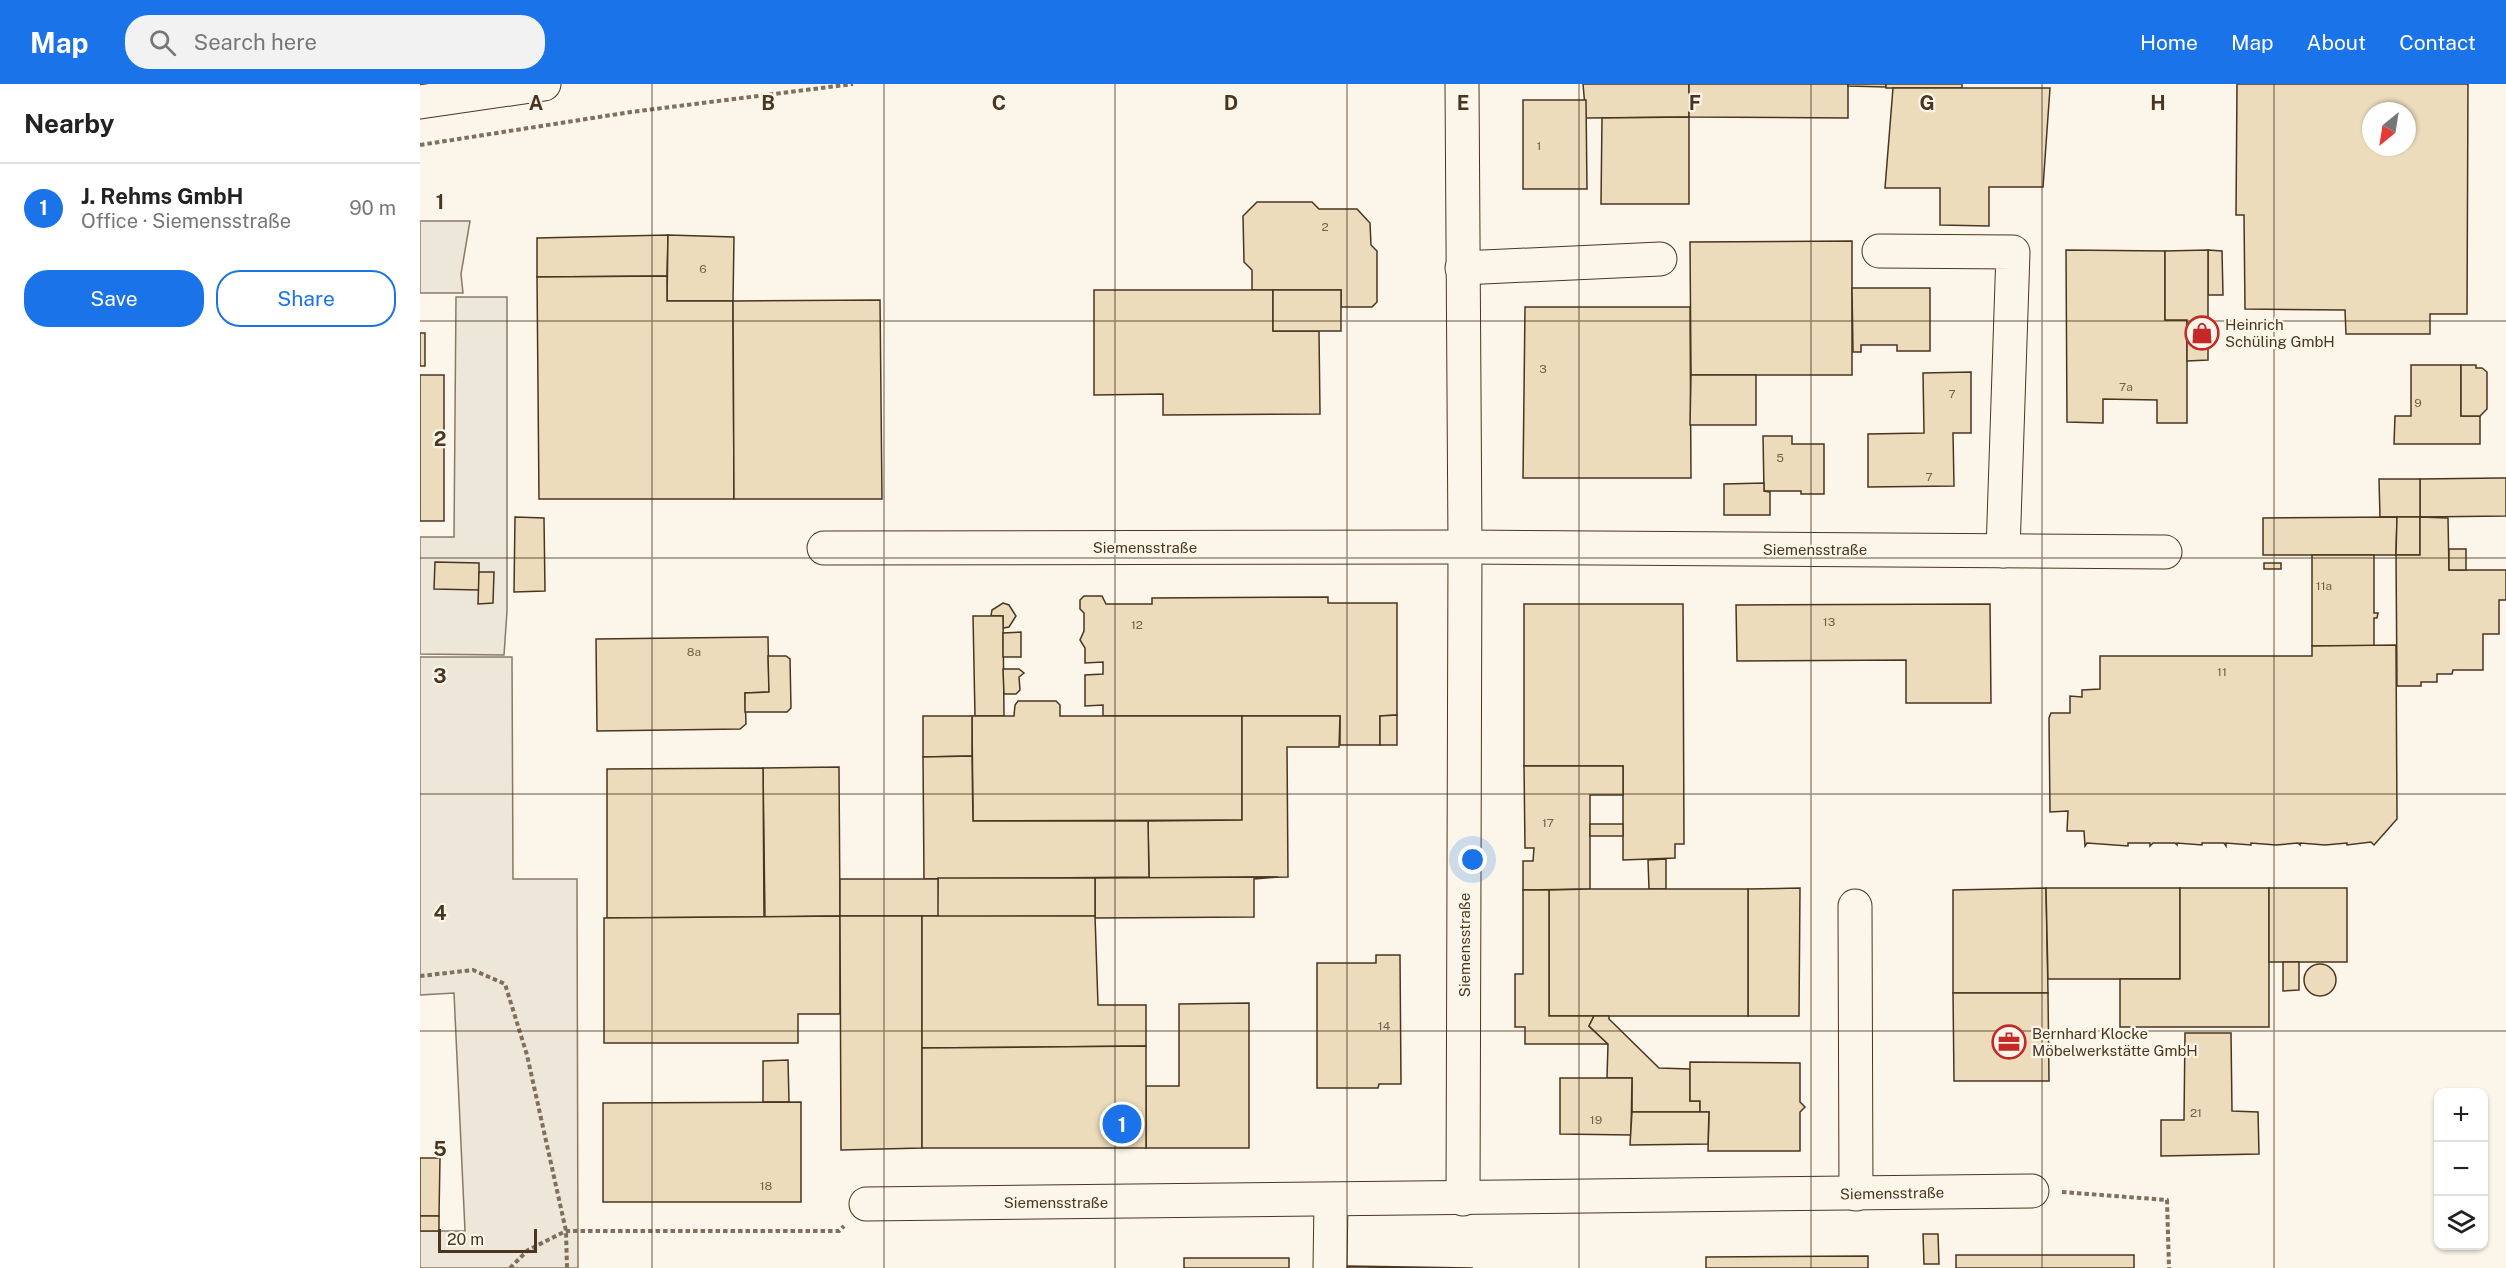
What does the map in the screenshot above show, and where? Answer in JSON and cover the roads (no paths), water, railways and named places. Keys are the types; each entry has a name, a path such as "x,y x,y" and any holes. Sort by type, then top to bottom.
{"street":[{"path":"420,102 544,84"},
{"name":"Siemensstraße","path":"1462,84 1465,547 1463,1199"},
{"path":"1879,251 2013,252 2003,551"},
{"path":"1462,268 1660,260"},
{"name":"Siemensstraße","path":"824,548 1465,547 2165,552"},
{"path":"1855,906 1856,1194"},
{"name":"Siemensstraße","path":"866,1204 2032,1191"},
{"path":"1330,1268 1331,1200"}],"place":[{"name":"Heinrich Schüling GmbH","path":"2202,333"},
{"name":"Bernhard Klocke Möbelwerkstätte GmbH","path":"2009,1042"},
{"name":"J. Rehms GmbH","path":"1122,1124"}]}
